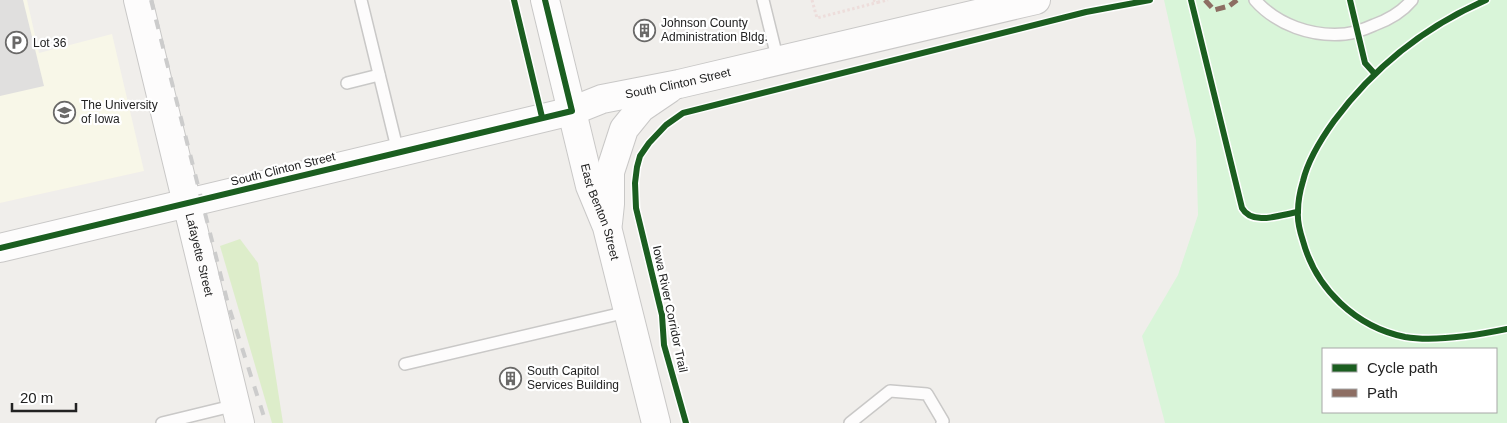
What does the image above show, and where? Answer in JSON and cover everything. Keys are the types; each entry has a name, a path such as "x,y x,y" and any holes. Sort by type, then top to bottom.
{"street":[{"name":"Lafayette Street","path":"138,0 238,414"},
{"name":"East Benton Street","path":"545,0 590,186 607,227 656,423"},
{"name":"South Clinton Street","path":"0,248 572,111 602,99 679,84 1036,0"},
{"path":"607,227 610,204 610,172 624,129 641,108 679,84"}],"lane":[{"path":"361,0 398,152"},
{"path":"763,0 778,61"},
{"path":"1255,0 1279,20 1300,30 1322,34 1357,32 1390,19 1412,0"},
{"path":"348,83 379,76"},
{"path":"405,364 628,312"},
{"path":"850,423 890,391 927,394 943,421 942,423"},
{"path":"162,423 238,414"}],"path":[{"path":"812,0 817,18 888,0"},
{"path":"873,0 879,2"}],"shaded area":[{"name":"The University of Iowa","path":"0,0 27,0 39,53 112,34 144,171 0,203"},
{"name":"Lot 36","path":"0,0 23,0 44,86 0,96"}],"green space":[{"path":"1164,0 1507,0 1507,423 1165,423 1142,336 1178,275 1198,215 1196,140"},
{"path":"240,239 258,263 283,423 272,423 220,246"}],"railway":[{"path":"151,0 228,304 266,423"}],"marked path":[{"path":"1205,0 1214,10 1229,6 1237,0"}],"cycle path":[{"path":"514,0 542,117"},
{"path":"0,248 572,111 545,0"},
{"name":"Iowa River Corridor Trail","path":"686,423 664,345 662,315 636,208 635,183 640,156 666,125 683,113 1086,12 1150,0"},
{"path":"1191,0 1242,208 1252,217 1259,218 1298,212"},
{"path":"1350,0 1365,63 1374,73"},
{"path":"1486,0 1442,23 1402,50 1383,66 1349,101 1324,135 1308,165 1300,193 1298,219 1309,258 1328,290 1340,303 1370,325 1405,337 1429,339 1507,329"}],"place":[{"name":"Johnson County Administration Bldg.","path":"645,30"},
{"name":"Lot 36","path":"17,43"},
{"name":"The University of Iowa","path":"65,112"},
{"name":"South Capitol Services Building","path":"511,378"}]}
